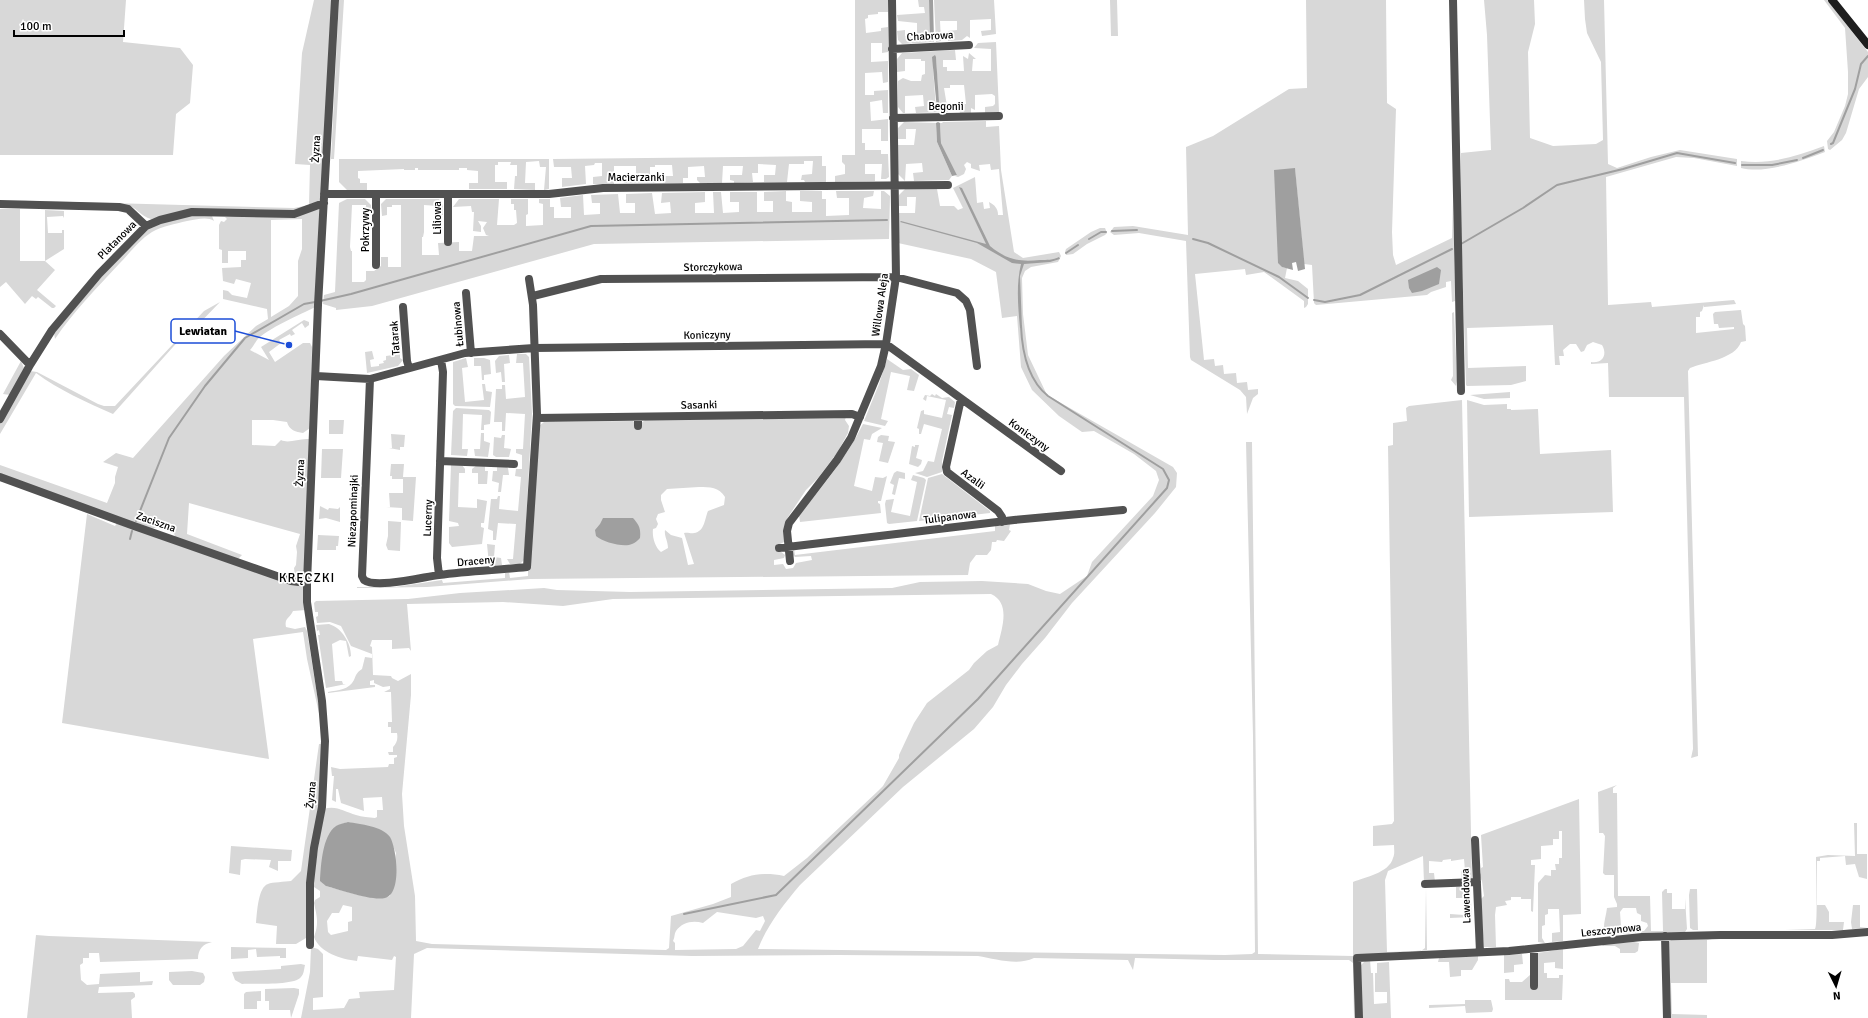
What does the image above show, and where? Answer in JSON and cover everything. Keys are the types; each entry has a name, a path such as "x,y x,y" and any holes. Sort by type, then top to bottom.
{"main road":[{"path":"1832,0 1868,45"}],"street":[{"name":"Żyzna","path":"310,945 310,883 314,848 322,807 325,741 322,701 307,602 307,584 318,306 335,0"},
{"name":"Willowa Aleja","path":"790,561 787,531 789,523 813,487 840,455 851,438 881,366 886,344 896,277 892,0"},
{"path":"1453,0 1461,390"},
{"name":"Chabrowa","path":"892,49 969,45"},
{"name":"Begonii","path":"893,118 999,116"},
{"name":"Macierzanki","path":"324,194 549,194 603,188 894,184 948,185"},
{"name":"Pokrzywy","path":"376,194 376,265"},
{"name":"Liliowa","path":"448,194 448,242"},
{"name":"Platanowa","path":"0,419 30,365 52,330 99,274 146,226 160,220 192,212 294,214 324,203"},
{"path":"0,204 128,208 146,226"},
{"name":"Storczykowa","path":"533,296 601,279 896,277 957,293 966,302 970,310 977,366"},
{"path":"529,279 533,296 537,418"},
{"name":"Łubinowa","path":"466,293 471,353"},
{"name":"Tatarak","path":"403,306 407,360 410,368"},
{"path":"0,334 30,365"},
{"name":"Koniczyny","path":"316,376 370,379 471,353 534,348 886,344 1061,471"},
{"name":"Lucerny","path":"439,575 437,558 443,379 441,360"},
{"name":"Niezapominajki","path":"370,379 362,576 367,583 394,582 427,577"},
{"name":"Azalii","path":"961,399 946,467 947,472 998,511 1002,517 1002,522"},
{"name":"Sasanki","path":"537,418 852,414 860,417"},
{"path":"638,417 638,426"},
{"name":"Draceny","path":"427,577 527,567 537,418"},
{"path":"440,461 514,464"},
{"name":"Zaciszna","path":"0,477 291,581 307,584"},
{"name":"Tulipanowa","path":"779,548 1002,522 1123,510"},
{"name":"Lawendowa","path":"1475,840 1480,952"},
{"path":"1425,884 1477,882"},
{"name":"Leszczynowa","path":"1359,1018 1358,958 1534,949 1638,937 1832,935 1868,932"},
{"path":"1665,936 1667,1018"},
{"path":"1534,949 1534,986"}],"shaded area":[{"path":"0,0 126,0 123,42 180,48 193,65 190,103 176,114 173,155 0,155"},
{"path":"314,0 333,0 321,199 318,203 310,207 293,210 211,209 151,219 144,216 133,207 126,205 0,200 294,208 309,205 310,165 295,164 302,53"},
{"path":"339,0 344,0 334,159 331,159"},
{"path":"855,0 888,0 888,12 878,12 878,14 868,15 868,18 865,19 866,33 881,31 881,28 888,27 888,52 882,53 882,43 871,43 871,62 888,61 888,82 883,83 882,72 865,73 865,95 874,95 874,91 888,90 888,113 883,113 882,100 870,102 871,121 888,119 888,141 881,141 881,129 862,129 862,143 865,143 865,150 881,150 881,154 888,154 889,177 886,179 881,179 882,164 865,164 865,174 875,174 875,181 835,182 835,176 845,174 845,165 842,162 842,155 855,155"},
{"path":"918,0 929,0 934,42 902,44 898,40 897,31 905,30 905,36 917,35 917,23 898,21 897,15 925,13 924,7 919,7"},
{"path":"929,0 933,0 934,41 930,35"},
{"path":"934,0 994,0 996,34 982,36 981,31 991,30 991,19 970,20 970,38 967,36 962,40 948,41 948,31 957,30 957,21 940,21 941,41 936,42"},
{"path":"1110,0 1117,0 1118,36 1111,36"},
{"path":"1306,0 1386,0 1387,103 1396,109 1392,232 1393,255 1396,265 1452,238 1453,201 1455,301 1452,302 1451,281 1446,282 1446,287 1431,292 1427,295 1316,305 1314,303 1312,265 1304,264 1295,169 1282,267 1287,268 1285,278 1298,281 1308,289 1308,304 1306,307 1304,308 1304,301 1264,272 1246,275 1245,269 1195,274 1204,360 1214,359 1215,366 1223,365 1224,374 1236,373 1237,383 1247,382 1248,390 1258,389 1258,394 1253,398 1247,414 1246,397 1240,390 1191,360 1186,241 1139,233 1114,235 1110,232 1114,227 1133,226 1188,235 1186,147 1213,136 1289,89 1307,88"},
{"path":"1484,0 1534,0 1535,24 1528,52 1530,138 1553,146 1596,144 1603,140 1601,62 1587,33 1584,0 1604,0 1608,164 1617,168 1651,157 1680,150 1737,159 1737,166 1694,158 1676,157 1606,177 1608,305 1651,302 1652,307 1734,300 1736,304 1704,307 1704,305 1702,311 1700,312 1700,317 1696,317 1696,333 1734,329 1734,327 1719,328 1718,324 1714,324 1713,314 1715,312 1741,310 1743,324 1745,326 1746,341 1741,342 1738,348 1733,352 1719,359 1690,368 1688,371 1698,756 1691,758 1693,749 1684,397 1609,397 1608,363 1591,364 1591,362 1598,362 1603,358 1604,349 1602,345 1593,342 1587,345 1584,351 1581,352 1576,344 1570,344 1563,350 1564,356 1559,356 1560,365 1555,365 1553,325 1467,328 1468,368 1526,366 1526,381 1511,385 1466,385 1461,228 1461,153 1491,150 1487,35"},
{"path":"1824,0 1827,0 1868,52 1868,77 1859,89 1846,133 1842,140 1830,150 1828,149 1827,141 1834,132 1845,106 1848,94 1848,72 1845,28"},
{"path":"996,42 999,112 985,113 985,107 993,106 995,104 995,96 992,94 975,95 975,110 971,108 971,113 960,113 959,110 955,110 955,104 966,104 964,85 950,85 950,88 944,88 948,112 916,113 915,107 924,106 923,95 905,96 905,113 903,113 898,107 898,81 903,78 911,81 921,81 922,75 925,74 925,61 921,61 921,59 905,59 905,71 897,72 897,59 902,53 955,50 956,60 943,60 943,67 947,67 947,71 964,71 963,56 968,59 969,53 976,59 973,59 972,71 991,71 991,49 974,48 978,43","holes":["936,57 939,109 936,109 933,68"]},
{"path":"935,55 939,102 939,109 937,110 932,57"},
{"path":"986,121 986,127 999,126 1001,170 1014,252 1023,258 1059,252 1061,256 1058,262 1031,267 1025,271 1022,278 1023,314 1028,355 1047,395 1173,467 1177,473 1176,487 1155,513 1072,603 1045,638 1022,664 1006,685 993,707 974,729 903,787 800,885 776,916 758,949 1225,955 1252,954 1255,952 1253,736 1246,442 1252,442 1258,954 1353,956 1353,882 1382,871 1391,863 1394,856 1394,845 1373,846 1373,826 1392,824 1394,821 1388,446 1393,445 1393,423 1407,421 1406,408 1409,406 1462,400 1472,881 1462,881 1461,871 1465,871 1464,859 1451,861 1451,859 1443,860 1442,862 1429,861 1429,873 1434,873 1435,882 1424,883 1423,856 1388,871 1385,880 1387,952 1411,951 1354,956 1357,1018 1354,1018 1353,963 1349,960 1214,960 1135,958 1133,970 1128,960 1034,958 1014,962 978,956 692,956 427,948 414,954 411,1018 301,1018 310,972 311,947 318,949 323,954 323,997 313,998 313,1010 344,1008 349,999 360,998 359,992 394,990 396,957 394,956 392,960 358,956 357,961 344,959 326,951 317,943 314,937 317,928 317,920 314,903 315,900 320,897 320,891 314,887 313,882 324,809 336,808 358,816 375,818 377,817 377,810 383,810 382,797 363,798 364,811 341,803 338,789 336,789 336,802 332,800 334,776 332,776 331,767 340,769 388,767 389,764 394,764 394,758 397,757 397,755 389,755 388,752 393,752 393,747 397,737 397,733 391,733 391,727 388,727 388,722 392,722 391,692 384,692 390,689 390,686 383,687 374,683 374,680 370,681 370,685 375,685 375,687 328,693 349,686 358,672 362,669 365,657 372,658 372,654 351,646 341,626 330,622 317,623 316,617 318,616 318,612 315,612 314,603 316,601 408,599 460,593 544,588 557,590 630,592 892,588 920,582 982,581 1028,584 1046,591 1060,594 1087,576 1092,562 1153,496 1159,480 1156,471 1134,454 1094,431 1082,432 1059,416 1032,390 1021,367 1017,316 1002,318 996,272 971,259 898,243 898,213 915,213 916,197 907,197 907,206 898,206 899,195 905,189 937,189 940,206 954,206 958,210 963,208 953,188 975,177 977,203 983,202 984,209 990,208 989,202 996,207 998,215 1003,215 999,169 991,170 990,164 979,165 980,171 971,168 971,164 967,162 964,165 966,169 964,174 958,177 955,176 957,175 941,143 940,123 943,123 942,122","holes":["991,594 1001,603 1004,616 998,645 987,651 969,670 927,703 914,723 899,758 883,786 878,791 807,858 784,876 763,874 744,878 731,884 731,897 713,904 671,916 669,948 666,950 432,944 416,941 415,896 404,826 402,794 411,695 411,674 398,681 391,676 373,675 372,647 370,646 372,640 392,640 392,649 409,648 411,651 407,604 503,602 563,606 613,599","347,822 389,837 396,853 390,896 375,898 366,897 326,886 329,835 335,827","343,905 352,907 352,921 348,922 348,931 331,935 328,932 327,921 332,913 339,913","717,912 756,918 763,916 765,921 760,931 756,930 743,946 736,949 675,950 675,943 673,941 675,932 678,928 688,922 703,923"]},
{"path":"904,122 936,123 937,142 952,176 949,180 914,181 913,173 923,172 922,163 906,164 905,181 898,174 898,145 914,145 916,129 906,129 906,139 898,139 898,128"},
{"path":"936,123 940,123 941,143 957,175 952,176 937,142"},
{"path":"1824,146 1825,152 1783,166 1761,169 1741,168 1741,161 1773,161"},
{"path":"822,156 822,166 826,166 826,182 805,182 804,180 801,180 802,175 812,174 813,161 804,161 804,164 789,164 787,182 764,182 764,175 775,175 776,165 758,164 758,173 752,173 753,182 734,183 734,181 730,180 730,175 742,175 743,166 723,166 722,183 700,183 697,180 697,177 705,177 704,166 688,167 688,178 683,178 683,183 663,183 663,176 673,176 672,165 655,165 655,167 650,167 650,178 656,183 624,183 624,176 636,176 636,166 614,166 614,184 593,184 593,177 602,176 602,163 595,163 594,165 585,166 586,184 562,187 562,178 572,178 571,167 554,167 553,159"},
{"path":"339,159 549,159 549,189 544,190 546,167 540,167 539,161 526,162 525,183 535,183 535,190 514,189 515,176 517,176 517,165 510,165 511,162 498,162 498,165 495,165 495,182 507,182 507,189 469,189 469,183 478,183 478,171 467,170 467,168 459,168 459,170 418,170 418,168 415,168 415,170 358,171 360,183 367,183 367,190 347,190 339,182"},
{"path":"1295,168 1305,269 1298,271 1296,262 1292,263 1293,270 1282,267 1278,263 1274,170"},
{"path":"959,187 962,188 990,246 996,251 1014,259 1026,261 1048,260 1059,257 1060,259 1050,262 1024,264 1020,276 1022,328 1020,328 1018,296 1018,280 1021,264 1012,263 977,243 900,222 901,221 986,244"},
{"path":"786,191 786,201 792,202 792,212 812,212 812,202 800,201 800,191 822,191 822,199 826,199 826,216 849,215 849,198 837,198 836,191 874,191 873,196 864,198 863,208 881,209 881,191 884,191 890,196 889,239 594,244 372,306 336,310 336,308 323,304 324,295 335,292 339,203 347,199 365,199 371,205 371,215 365,216 366,205 352,205 350,247 352,251 352,282 364,282 366,280 366,271 374,271 381,266 381,257 388,257 388,267 401,267 401,205 392,205 392,207 387,207 387,215 382,216 381,204 386,199 439,199 443,205 443,215 438,215 438,206 424,205 422,255 439,255 438,243 459,242 459,251 472,251 474,236 489,236 486,235 483,228 487,222 478,221 481,226 481,232 473,231 474,212 472,212 471,206 453,207 459,199 499,199 497,225 514,225 517,223 516,210 514,210 514,204 511,204 511,199 528,199 526,226 543,225 543,204 539,203 539,199 550,199 550,207 554,207 554,218 571,218 571,207 561,207 560,198 583,195 584,215 600,214 600,203 592,203 591,195 618,194 620,213 635,213 635,203 626,203 626,194 652,193 655,214 671,213 670,202 661,203 662,193 705,192 705,202 695,203 695,213 714,213 713,192 721,192 723,213 739,212 739,202 730,202 730,192 757,192 757,212 773,212 773,201 764,201 764,192"},
{"path":"0,209 20,209 20,261 45,261 55,270 37,290 56,306 54,308 38,297 36,299 32,296 25,304 6,282 0,287"},
{"path":"320,209 315,307 268,331 257,340 250,350 269,360 261,347 304,320 309,322 309,325 305,328 302,323 292,330 295,334 291,336 290,334 279,340 281,343 269,352 275,362 303,343 310,343 312,347 310,428 303,433 291,429 287,422 252,420 252,445 275,446 281,440 287,441 309,439 305,573 297,578 295,577 294,568 296,565 296,546 300,534 189,503 187,534 242,555 237,560 175,538 174,532 161,526 151,529 0,474 0,465 107,503 115,483 118,467 103,462 116,453 133,458 224,356 256,326 268,319 267,309 223,299 223,290 228,291 232,295 247,298 251,283 236,279 234,284 223,281 222,268 241,267 241,260 246,260 246,251 228,251 228,263 222,263 222,250 219,249 219,225 221,221 224,222 227,219 225,217","holes":["302,219 302,249 298,261 298,296 289,306 271,317 271,220"]},
{"path":"45,210 64,211 64,218 63,216 47,217 48,233 62,233 62,230 64,230 64,249 45,261"},
{"path":"192,214 212,216 214,221 197,219 187,221 160,228 147,235 134,247 69,319 55,339 54,333 81,298 148,229 163,222"},
{"path":"1100,228 1105,228 1107,233 1073,254 1066,255 1066,249 1091,232"},
{"path":"1437,267 1441,270 1439,284 1422,291 1412,293 1409,288 1408,280"},
{"path":"220,302 193,330 190,328 113,414 63,390 36,373 0,434 0,422 30,371 37,372 98,404 104,406 115,406 204,311"},
{"path":"1454,312 1456,386 1451,380 1453,376 1452,313"},
{"path":"372,351 374,359 370,360 371,367 379,366 379,364 384,363 383,361 386,360 386,356 400,354 400,358 403,360 398,366 367,373 365,352"},
{"path":"517,354 526,354 529,357 532,413 524,560 520,564 510,564 507,559 513,559 516,524 498,523 496,540 493,540 493,531 488,529 491,499 497,499 498,496 500,496 499,509 518,511 521,477 515,476 516,469 522,469 522,455 516,453 516,449 523,449 525,414 506,413 505,431 502,431 502,422 494,422 496,389 502,389 502,385 505,385 506,399 525,397 523,363 516,363"},
{"path":"509,355 510,363 504,364 505,382 502,382 501,372 496,373 495,361 499,356"},
{"path":"466,358 468,367 462,368 465,402 484,400 482,384 485,384 486,391 492,392 490,407 455,406 453,404 453,362"},
{"path":"474,358 484,358 490,360 491,374 484,375 484,380 482,380 481,366 474,366"},
{"path":"887,359 903,370 911,369 919,375 914,391 907,390 910,376 891,372 881,419 888,421 885,426 864,421"},
{"path":"21,361 24,368 10,395 3,394"},
{"path":"1510,392 1510,398 1484,399 1470,395"},
{"path":"932,394 935,396 936,394 942,398 949,397 955,402 954,408 949,407 947,414 952,415 942,461 942,472 927,477 915,473 923,471 928,461 934,462 942,429 924,424 921,434 919,434 919,429 917,428 921,411 924,410 924,414 942,418 946,400 927,396 926,401 923,399 925,395 930,396"},
{"path":"1467,400 1484,405 1507,404 1507,409 1511,410 1538,409 1540,454 1611,450 1613,512 1469,517"},
{"path":"456,408 489,410 491,412 490,424 484,425 484,430 481,430 482,415 463,414 462,449 468,449 467,456 451,455 453,411"},
{"path":"846,417 845,420 849,426 848,433 837,453 818,478 806,490 788,517 785,525 784,542 780,544 780,551 785,555 784,558 774,560 774,565 783,564 786,569 793,568 796,563 812,560 811,556 795,557 792,554 794,549 795,555 995,531 995,526 1010,524 1009,530 1011,531 1004,541 997,540 996,542 992,542 991,550 987,555 976,555 970,563 968,575 530,579 427,587 357,588 395,587 442,580 443,583 505,578 505,573 509,572 510,578 528,576 528,571 530,570 539,426 544,422 633,421 638,426 645,420","holes":["703,487 714,488 720,491 725,497 724,505 708,511 704,524 698,532 684,533 694,564 688,565 682,538 671,535 665,530 668,548 661,552 654,542 653,529 656,528 658,524 656,519 658,514 665,512 661,495 667,489"]},
{"path":"329,420 344,420 343,434 329,434"},
{"path":"863,424 882,428 872,434 870,440 864,439 854,486 872,491 875,477 883,478 887,476 881,501 878,501 880,504 881,513 800,522 799,515 842,460"},
{"path":"481,433 484,433 484,441 490,443 488,457 475,456 474,449 480,449"},
{"path":"391,434 405,435 404,447 400,447 400,450 389,448 392,448"},
{"path":"502,435 505,435 504,448 511,449 509,457 496,457 493,455 494,437 501,438"},
{"path":"881,435 889,436 888,441 895,442 888,463 879,461 883,443 877,442 878,437"},
{"path":"915,445 919,445 916,458 922,460 918,467 909,464 912,446 915,447"},
{"path":"322,449 343,449 341,478 321,478"},
{"path":"391,464 404,464 403,477 416,477 413,521 402,520 402,508 386,507 390,507 389,493 403,493 403,479 392,479 392,476 390,476"},
{"path":"451,465 462,465 465,469 465,473 459,473 458,507 477,508 477,499 487,501 484,523 481,523 481,527 484,528 482,544 452,547 449,543 449,527 459,526 458,523 449,521"},
{"path":"477,465 485,466 485,471 488,471 487,484 478,484 478,473 472,473 472,469"},
{"path":"497,466 505,466 508,468 509,475 503,475 501,492 498,492 499,483 492,481 493,471 497,471"},
{"path":"897,471 905,473 905,479 899,478 895,495 892,494 894,485 890,483 894,473"},
{"path":"942,474 990,511 990,513 919,521 928,478"},
{"path":"913,475 926,480 917,521 887,523 886,500 894,499 891,512 910,516 917,482 911,480"},
{"path":"320,506 328,510 329,508 338,509 340,507 340,522 326,518 319,519"},
{"path":"87,514 115,526 117,523 305,586 306,610 293,611 287,620 286,627 295,629 305,627 307,631 322,727 307,659 303,632 253,639 269,759 62,723"},
{"path":"603,518 633,518 639,527 640,538 633,544 624,545 614,544 599,538 596,536 595,530"},
{"path":"388,521 401,522 400,551 388,550 386,545 388,536"},
{"path":"318,535 339,536 336,550 317,550"},
{"path":"487,544 495,545 494,557 501,558 502,565 491,566 489,564"},
{"path":"329,624 342,632 351,651 351,656 349,657 346,641 340,640 332,644 335,681 342,681 343,684 346,684 326,688 318,635 320,635 319,630 317,631 316,625"},
{"path":"319,744 322,744 323,755 306,938 296,944 276,944 277,926 256,923 260,895 262,890 268,884 291,881 301,871"},
{"path":"1617,785 1613,788 1613,793 1617,793 1618,896 1650,896 1651,931 1663,931 1662,892 1665,889 1667,889 1667,893 1672,893 1672,909 1685,909 1685,898 1687,929 1685,932 1641,933 1641,931 1644,931 1648,926 1647,923 1641,921 1641,915 1637,913 1636,908 1623,908 1620,912 1621,926 1625,928 1636,928 1636,933 1620,934 1620,931 1617,932 1618,934 1605,935 1604,925 1607,908 1617,907 1617,904 1614,897 1614,875 1605,875 1603,873 1605,836 1603,833 1599,833 1598,792"},
{"path":"1579,799 1581,914 1563,915 1563,941 1552,942 1552,933 1560,932 1559,909 1548,909 1548,914 1545,915 1545,925 1542,926 1542,938 1545,943 1538,942 1538,883 1545,875 1551,876 1551,870 1556,870 1555,864 1559,864 1559,858 1562,858 1562,831 1559,831 1559,839 1553,839 1553,845 1541,846 1541,859 1531,860 1531,865 1535,865 1533,912 1531,911 1531,899 1521,899 1521,897 1511,897 1511,900 1505,901 1507,905 1496,907 1496,947 1484,947 1480,900 1484,896 1482,881 1479,876 1481,873 1481,868 1483,867 1481,835"},
{"path":"348,822 382,830 390,837 395,851 396,880 390,895 385,898 379,899 356,895 326,886 320,881 323,852 328,837 336,826"},
{"path":"1854,823 1857,823 1857,854 1867,854 1867,879 1859,877 1855,864 1846,865 1845,856 1820,858 1820,861 1817,861 1817,905 1825,905 1829,912 1829,922 1844,922 1843,930 1785,930 1815,929 1817,907 1816,857 1828,855 1855,856"},
{"path":"231,846 292,850 291,861 278,861 278,871 269,867 271,860 245,859 241,860 240,875 229,873"},
{"path":"1470,886 1472,917 1450,918 1450,914 1464,915 1463,898 1456,898 1456,887"},
{"path":"1426,888 1427,950 1422,950 1425,948"},
{"path":"1690,889 1697,889 1698,930 1693,930 1690,928"},
{"path":"1853,905 1860,905 1860,927 1868,928 1852,929 1851,922"},
{"path":"36,935 212,942 206,944 202,948 199,952 198,959 100,962 99,953 89,953 89,958 83,958 83,963 80,965 81,980 87,985 99,984 100,974 140,972 140,982 153,981 152,985 99,987 98,993 133,992 135,997 131,1000 132,1018 27,1018"},
{"path":"1717,938 1707,940 1707,983 1671,983 1672,1014 1707,1015 1707,1018 1668,1018 1667,944 1672,939"},
{"path":"1639,943 1638,951 1635,953 1620,953 1620,949 1615,946 1602,946 1604,944"},
{"path":"231,947 286,948 286,958 280,958 280,956 257,957 256,949 248,950 248,958 231,959"},
{"path":"1563,949 1563,969 1555,968 1555,962 1544,963 1544,973 1547,973 1547,978 1559,978 1559,975 1563,975 1562,1000 1505,1000 1505,979 1509,979 1510,982 1522,982 1530,975 1530,986 1537,986 1536,957 1538,953"},
{"path":"1522,954 1523,964 1514,965 1514,972 1504,973 1504,955"},
{"path":"1478,956 1478,960 1472,970 1461,970 1461,976 1450,977 1449,962 1438,962 1439,958"},
{"path":"1370,959 1371,973 1373,973 1374,1004 1387,1003 1387,992 1375,992 1375,973 1377,973 1377,963 1389,962 1391,1018 1360,1018 1360,966 1366,960"},
{"path":"305,965 301,977 291,982 273,984 242,984 235,980 232,972 281,969 281,966"},
{"path":"192,971 203,973 205,977 204,982 200,985 173,985 169,980 169,972"},
{"path":"265,989 299,989 299,994 291,1018 290,1010 269,1010 269,1001 265,1001"},
{"path":"261,991 261,1001 257,1001 257,1009 244,1009 244,994 246,992"},
{"path":"1465,1000 1491,1000 1493,1009 1492,1012 1466,1013 1465,1006 1429,1008 1429,1005 1465,1004"}],"waterway":[{"path":"1831,144 1833,143 1855,89 1861,64 1868,56"},
{"path":"1803,158 1823,150"},
{"path":"1461,244 1523,208 1557,185 1623,169 1677,153 1735,163"},
{"path":"1742,165 1772,165 1797,160"},
{"path":"320,301 351,294 591,226 887,220"},
{"path":"1112,231 1137,230"},
{"path":"1089,239 1101,232 1106,232"},
{"path":"1193,239 1208,243 1279,277 1308,298"},
{"path":"1066,253 1078,245"},
{"path":"1314,300 1325,302 1360,295 1452,249"},
{"path":"136,521 169,438 205,386 245,338 304,304 315,302"},
{"path":"684,914 776,895 978,699 1167,488 1169,480 1163,469 1048,396 1041,389 1035,382 1027,364 1021,326"},
{"path":"130,539 132,531"}],"place":[{"name":"Lewiatan","path":"289,345"}],"district":[{"name":"KRĘCZKI","path":"307,578"}]}
